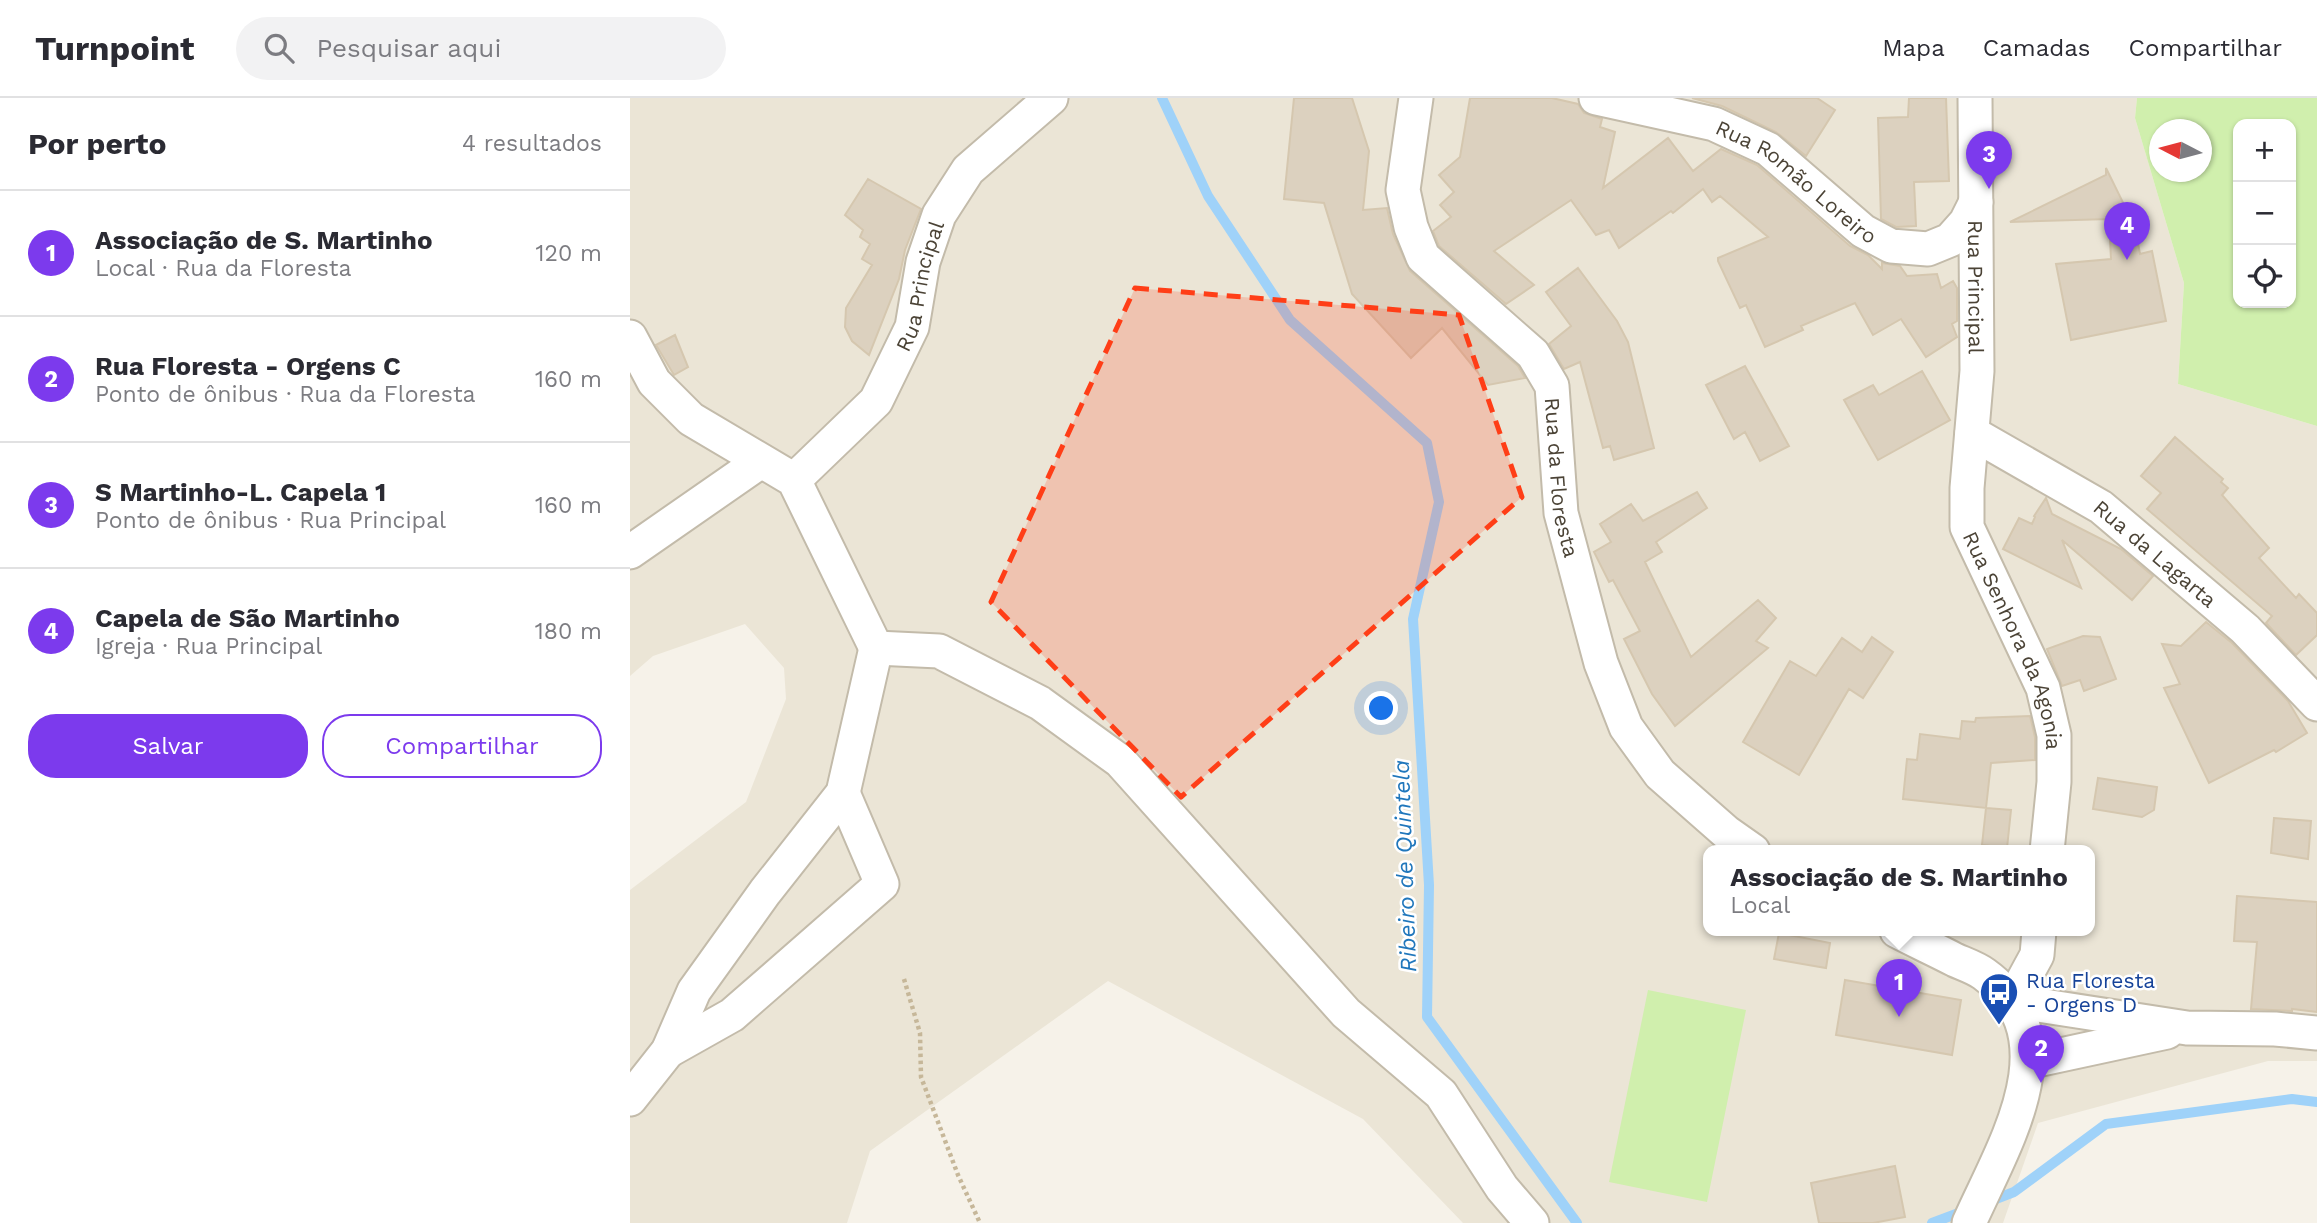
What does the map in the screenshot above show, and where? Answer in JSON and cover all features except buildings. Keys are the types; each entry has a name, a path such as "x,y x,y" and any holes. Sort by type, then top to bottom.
{"street":[{"name":"Rua Principal","path":"794,480 876,401 912,327 923,262 939,215 968,170 1051,98"},
{"name":"Rua da Floresta","path":"1416,98 1403,190 1411,227 1423,257 1533,354 1552,386 1561,513 1601,663 1626,727 1660,774 1744,845"},
{"name":"Rua Romão Loreiro","path":"1596,98 1714,124 1768,149 1863,231 1891,246 1928,249 1950,240 1966,222 1976,202"},
{"name":"Rua Principal","path":"1972,433 1977,371 1975,98"},
{"path":"630,337 654,382 691,419 794,480 876,648 843,793 765,892 694,991 668,1051 630,1099"},
{"name":"Rua da Lagarta","path":"1972,433 2101,507 2245,629 2317,704"},
{"name":"Rua Senhora da Agonia","path":"1972,433 1967,527 2043,688 2054,735 2054,782 2048,845"},
{"path":"630,551 761,461"},
{"path":"876,648 939,651 1040,703 1120,761 1346,1013 1441,1094 1502,1188 1532,1223"},
{"path":"668,1051 732,1015 882,884 843,793"},
{"path":"1907,936 1984,974 2012,1001 2025,1029 2028,1062 2019,1109 1969,1223"},
{"path":"2012,1001 2037,955 2039,936"},
{"path":"2012,1001 2187,1028 2275,1029 2317,1033"},
{"path":"2028,1062 2187,1028"}],"path":[{"path":"904,979 920,1033 921,1077 950,1155 980,1223"}],"highlighted area":[{"path":"1135,288 1459,315 1522,497 1181,797 991,602"}],"shaded area":[{"path":"630,98 2137,98 2135,118 2149,165 2149,182 2154,182 2184,283 2178,384 2317,426 2317,1061 2268,1061 2038,1123 2003,1223 1463,1223 1363,1119 1108,981 870,1151 847,1223 630,1223 630,890 746,802 786,699 784,668 745,624 653,656 630,676"}],"green space":[{"path":"2137,98 2317,98 2317,426 2178,384 2184,283 2154,182 2212,182 2212,119 2149,119 2149,165 2135,118"},
{"path":"1648,990 1746,1010 1707,1202 1609,1182"}],"waterway":[{"name":"Ribeiro de Quintela","path":"1162,98 1208,196 1290,320 1427,443 1439,502 1413,619 1429,885 1427,1017 1577,1223"},
{"name":"Ribeiro de Quintela","path":"1988,1202 2014,1192 2106,1124 2292,1099 2317,1102"},
{"name":"Ribeiro de Quintela","path":"1932,1223 1964,1211"}],"place":[{"name":"S Martinho-L. Capela 1","path":"1989,189"},
{"name":"Capela de São Martinho","path":"2127,260"},
{"name":"Associação de S. Martinho","path":"1899,1017"},
{"name":"Rua Floresta - Orgens D","path":"1999,1026"},
{"name":"Rua Floresta - Orgens C","path":"2041,1083"}]}
